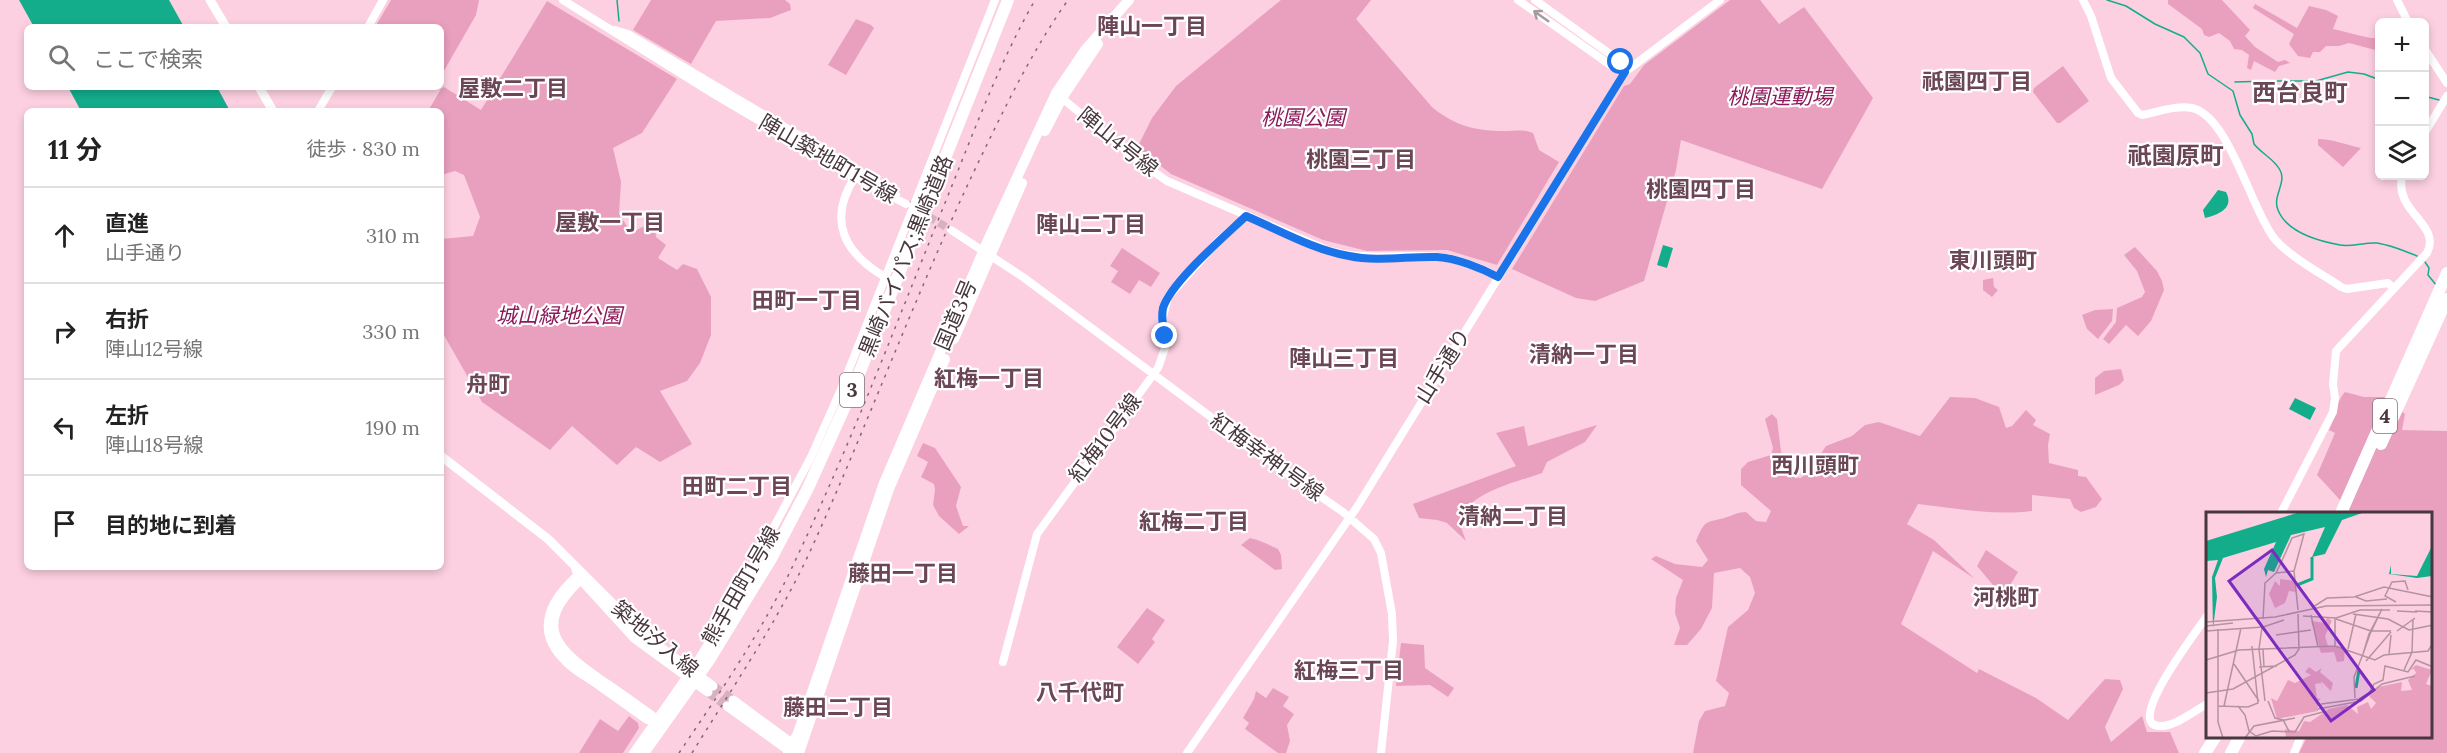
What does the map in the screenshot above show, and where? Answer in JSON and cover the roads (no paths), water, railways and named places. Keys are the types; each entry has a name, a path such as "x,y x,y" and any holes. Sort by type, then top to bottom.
{"highway":[{"name":"黒崎バイパス;黒崎道路","path":"641,753 709,660 772,556 808,488 855,384 1008,0"},
{"name":"黒崎バイパス;黒崎道路","path":"653,753 715,665 759,593 822,473 861,386 1016,0"},
{"name":"国道3号","path":"795,751 884,483 1059,96 1085,50 1130,0"},
{"name":"国道3号","path":"1059,96 1096,47 1139,0"},
{"name":"4","path":"2349,512 2432,321 2447,273"},
{"name":"4","path":"2341,512 2432,321 2447,299"},
{"path":"2205,753 2215,738"},
{"path":"2231,753 2239,738"}],"main road":[{"path":"210,0 224,24"},
{"path":"261,90 271,108"},
{"name":"築地汐入線","path":"444,458 548,539 579,573 643,634 711,689"},
{"path":"730,703 795,751"}],"street":[{"path":"370,24 384,0"},
{"name":"陣山築地町1号線","path":"563,0 612,29 624,40 855,177 906,204 886,187 628,34 612,29"},
{"name":"熊手田町1号線","path":"633,753 684,681 734,602 811,457 842,387 956,103 994,0"},
{"path":"1518,0 1616,69 1625,72"},
{"path":"1534,0 1621,62 1625,72"},
{"name":"山手通り","path":"1187,753 1350,518 1625,72 1719,0"},
{"path":"2083,0 2091,16 2111,78 2138,113 2142,115 2188,108 2206,115 2224,141 2270,231 2279,244 2341,287 2347,289 2388,283 2393,288"},
{"path":"2397,0 2406,18"},
{"path":"2429,56 2447,83"},
{"path":"320,108 330,90"},
{"name":"陣山4号線","path":"1059,96 1167,181 1327,250 1349,256 1375,258 1438,257 1454,260 1498,277"},
{"path":"2429,126 2447,96"},
{"path":"855,177 844,199 842,230 854,253 885,277"},
{"path":"2282,512 2333,412 2336,351 2427,253 2431,240 2429,232 2404,200 2401,191 2402,180"},
{"name":"紅梅10号線","path":"1003,662 1037,534 1058,502 1158,368 1165,348 1162,321 1168,297 1218,241 1246,216"},
{"path":"951,230 987,253"},
{"name":"紅梅幸神1号線","path":"987,253 1350,518 1374,539 1381,554 1392,614 1394,641 1381,753"},
{"path":"579,573 558,607 555,622 558,639 569,656 652,715 655,721"},
{"path":"2206,618 2152,702 2148,713 2154,725 2161,726 2172,723 2206,705"},
{"name":"熊手田町1号線","path":"641,753 655,721"},
{"path":"2294,753 2300,738"}],"waterway":[{"path":"617,0 619,21"},
{"path":"2107,0 2126,6 2155,24 2184,37 2200,53 2208,74 2233,91 2240,115 2252,134 2254,144 2280,170 2282,180 2277,205 2282,218 2288,225 2304,235 2322,241 2345,245 2377,243 2417,256"},
{"path":"2277,81 2316,81 2348,72 2375,78"},
{"path":"2235,82 2268,81"},
{"path":"2429,97 2439,100"},
{"path":"2425,262 2429,268 2428,275 2437,286"}],"tunnel":[{"path":"908,204 951,230"},
{"path":"713,686 733,700"},
{"path":"708,692 727,706"}],"railway":[{"path":"679,753 756,634 796,559 855,427 987,100 1009,49 1035,0"},
{"path":"692,753 756,651 800,572 978,163 1031,59 1068,0"}],"district":[{"name":"陣山一丁目","path":"1152,26"},
{"name":"祇園四丁目","path":"1977,81"},
{"name":"屋敷二丁目","path":"513,88"},
{"name":"西台良町","path":"2300,93"},
{"name":"祇園原町","path":"2176,156"},
{"name":"桃園三丁目","path":"1361,159"},
{"name":"桃園四丁目","path":"1701,189"},
{"name":"屋敷一丁目","path":"610,222"},
{"name":"陣山二丁目","path":"1091,224"},
{"name":"東川頭町","path":"1993,260"},
{"name":"田町一丁目","path":"807,300"},
{"name":"清納一丁目","path":"1584,354"},
{"name":"陣山三丁目","path":"1344,358"},
{"name":"紅梅一丁目","path":"989,378"},
{"name":"舟町","path":"488,384"},
{"name":"西川頭町","path":"1815,465"},
{"name":"田町二丁目","path":"737,486"},
{"name":"清納二丁目","path":"1513,516"},
{"name":"紅梅二丁目","path":"1194,521"},
{"name":"藤田一丁目","path":"903,573"},
{"name":"河桃町","path":"2006,597"},
{"name":"紅梅三丁目","path":"1349,670"},
{"name":"八千代町","path":"1080,692"},
{"name":"藤田二丁目","path":"838,707"}],"park label":[{"name":"桃園運動場","path":"1780,97"},
{"name":"桃園公園","path":"1303,118"},
{"name":"城山緑地公園","path":"559,316"}]}
